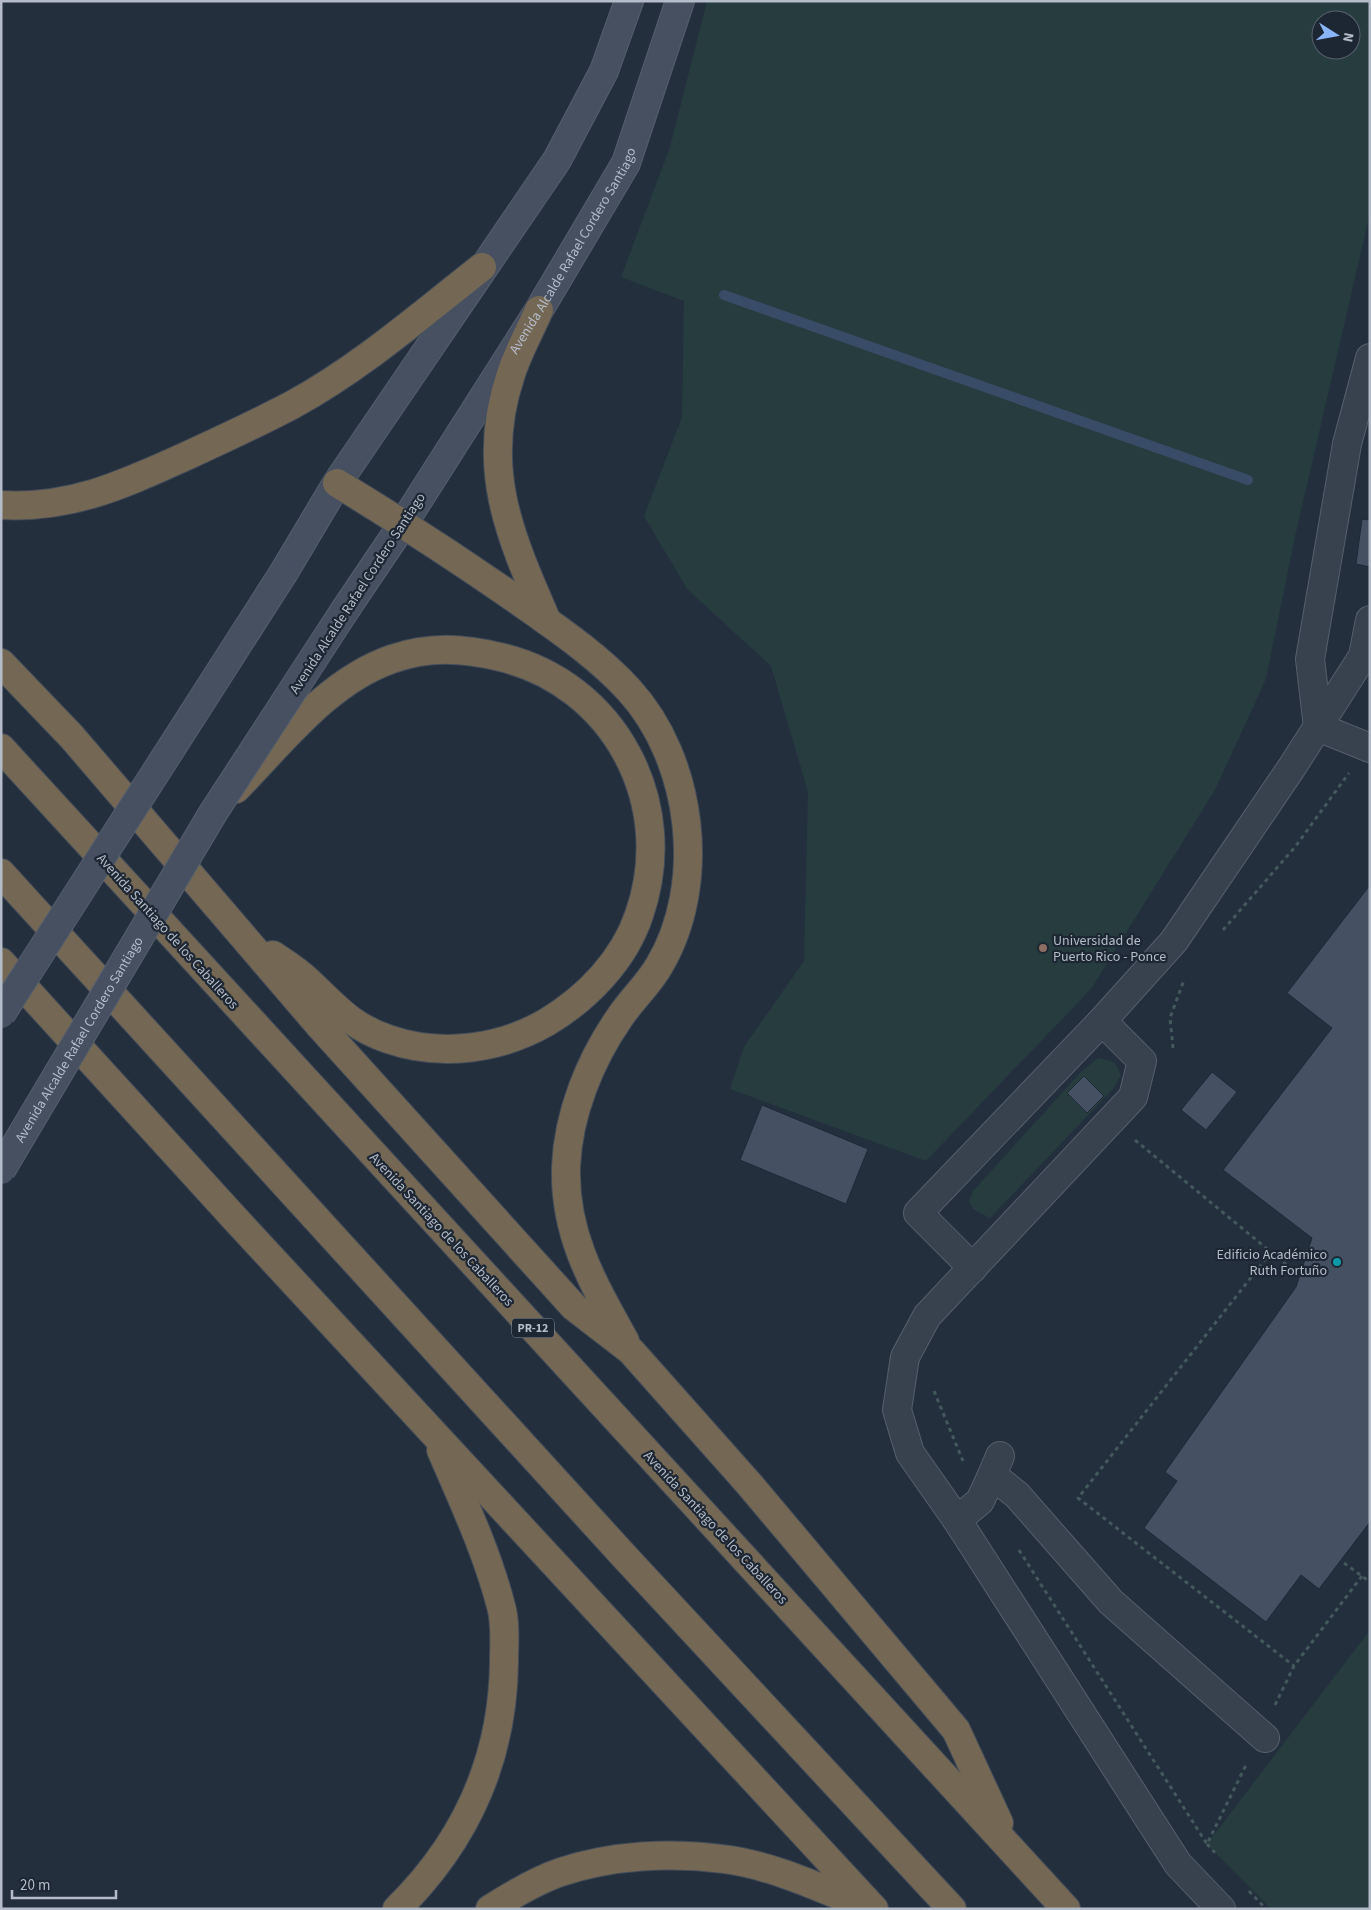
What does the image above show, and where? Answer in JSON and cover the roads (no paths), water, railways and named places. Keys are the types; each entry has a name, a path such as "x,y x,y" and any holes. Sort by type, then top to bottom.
{"highway":[{"path":"1,505 22,505 79,499 119,487 235,434 293,404 363,359 482,267"},
{"path":"539,310 511,374 500,423 500,490 506,518 516,548 547,621"},
{"path":"337,483 403,524 547,621 608,670 630,691 646,713 663,740 673,762 681,795 685,829 687,860 683,901 672,940 659,967 620,1015 587,1076 577,1107 566,1164 570,1222 580,1254 631,1351"},
{"path":"212,813 328,696 371,668 392,659 429,649 457,648 511,659 536,668 563,683 587,700 606,720 635,769 642,793 650,843 650,864 646,891 639,916 628,938 596,984 574,1003 531,1031 483,1047 440,1048 413,1046 388,1039 345,1018 306,979 236,928"},
{"path":"1,663 72,737 319,1024 574,1307 631,1351 750,1485 956,1730 1010,1848"},
{"name":"Avenida Santiago de los Caballeros","path":"1,748 1066,1909"},
{"path":"1,873 624,1556 952,1909"},
{"path":"1,962 873,1909"},
{"path":"397,1909 416,1890 452,1844 470,1812 493,1748 504,1685 502,1607 480,1543 433,1433"},
{"path":"490,1909 511,1896 560,1872 590,1864 626,1858 680,1856 724,1859 768,1870 873,1909"}],"street":[{"path":"1,1014 284,572 337,483 556,160 604,72 629,1"},
{"name":"Avenida Alcalde Rafael Cordero Santiago","path":"1,1170 212,813 403,524 539,310 626,163 680,1"},
{"path":"1362,757 1318,727 1310,659 1347,444 1370,358"},
{"path":"973,1268 918,1213 1102,1022 1174,941 1318,727 1363,656 1370,620"},
{"path":"1102,1022 1142,1061 1133,1097 927,1316 905,1357 897,1410 910,1453 957,1520 1178,1864 1221,1909"},
{"path":"957,1520 980,1501 996,1465 1017,1495 1111,1602 1258,1746"}],"waterway":[{"path":"724,295 1248,480"}],"place":[{"name":"Universidad de Puerto Rico - Ponce","path":"1043,948"},
{"name":"Edificio Académico Ruth Fortuño","path":"1337,1262"}]}
